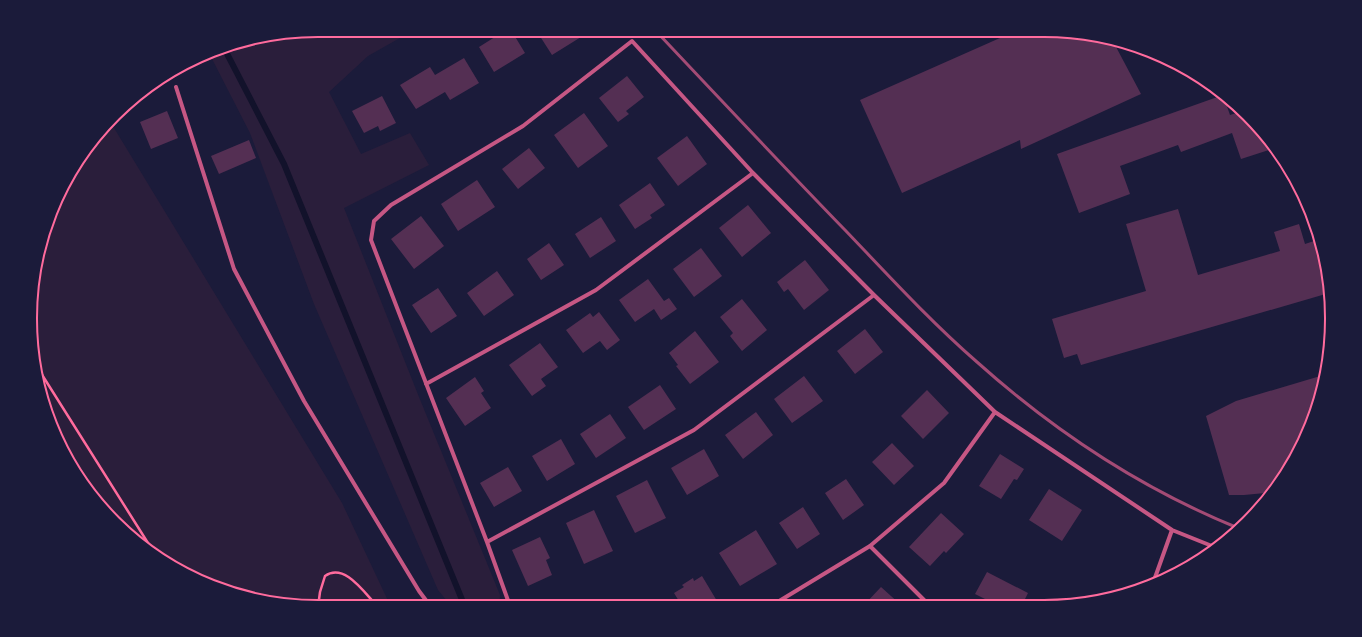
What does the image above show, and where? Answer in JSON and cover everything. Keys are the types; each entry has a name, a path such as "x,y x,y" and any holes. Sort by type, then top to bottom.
{"street":[{"path":"508,600 371,240 374,221 391,205 523,126 632,41 753,173 874,295 995,412 1172,530 1210,545"},
{"path":"176,87 234,269 304,401 418,591 425,600"},
{"path":"426,384 596,290 753,173"},
{"path":"487,542 694,430 874,295"},
{"path":"781,600 870,546 944,483 995,412"},
{"path":"1155,577 1172,530"},
{"path":"870,546 924,600"}],"path":[{"path":"43,376 148,542"},
{"path":"319,600 325,576 334,572 348,575 371,600"}],"shaded area":[{"path":"318,37 402,37 368,56 329,92 361,154 410,133 429,165 344,208 500,595 500,600 446,600 438,590 314,304 250,133 211,58 264,42 282,39"},
{"path":"113,126 342,503 388,600 318,600 282,598 264,595 211,579 162,553 147,542 119,518 84,475 58,426 42,373 39,355 37,318 39,282 42,264 52,228 66,194 84,162"}],"building":[{"path":"495,37 515,37 525,53 494,72 479,47"},
{"path":"540,37 581,37 552,55"},
{"path":"1002,37 1080,39 1116,47 1141,94 1021,149 1020,140 902,193 860,100"},
{"path":"464,58 479,83 450,100 445,92 416,109 400,85 430,67 435,75"},
{"path":"627,76 644,97 626,111 629,114 618,122 599,98"},
{"path":"382,96 396,123 380,131 378,126 364,133 352,111"},
{"path":"1217,97 1226,105 1230,115 1236,113 1243,119 1269,150 1241,159 1232,133 1181,152 1178,145 1120,166 1130,194 1079,213 1057,154"},
{"path":"167,111 178,138 151,149 140,122"},
{"path":"584,113 608,146 578,168 554,135"},
{"path":"687,136 707,164 678,186 657,158"},
{"path":"249,140 256,158 219,174 211,156"},
{"path":"529,148 545,168 518,189 502,169"},
{"path":"477,180 495,207 458,231 441,204"},
{"path":"650,183 665,205 650,215 652,218 635,229 619,205"},
{"path":"748,205 771,233 742,257 719,228"},
{"path":"1178,209 1198,275 1280,251 1274,232 1299,224 1305,244 1314,241 1320,264 1324,295 1081,365 1077,354 1064,358 1052,319 1146,291 1126,224"},
{"path":"421,216 444,246 414,269 391,239"},
{"path":"601,217 616,241 590,258 575,234"},
{"path":"549,243 564,265 541,280 527,259"},
{"path":"701,248 722,276 694,297 673,269"},
{"path":"805,260 829,290 804,310 788,289 784,292 777,282"},
{"path":"497,271 514,295 484,316 467,293"},
{"path":"648,279 664,301 669,298 677,309 661,320 654,309 635,322 619,300"},
{"path":"438,288 457,316 431,333 412,305"},
{"path":"742,299 767,330 742,351 730,336 733,333 720,317"},
{"path":"599,312 620,340 607,350 600,341 583,353 566,330 590,313 593,317"},
{"path":"865,329 883,352 855,374 837,351"},
{"path":"695,331 719,362 690,384 676,366 678,365 669,353"},
{"path":"540,343 558,367 541,379 546,386 532,396 509,365"},
{"path":"804,376 823,401 792,423 774,399"},
{"path":"1319,376 1304,426 1278,475 1264,493 1229,495 1206,416 1236,401"},
{"path":"475,377 484,391 481,393 491,408 465,426 446,398"},
{"path":"660,385 676,409 644,430 628,407"},
{"path":"927,390 949,413 923,439 901,416"},
{"path":"756,412 773,435 743,459 725,435"},
{"path":"610,414 626,438 596,458 580,434"},
{"path":"561,439 575,464 547,481 532,456"},
{"path":"892,443 914,466 894,485 872,462"},
{"path":"704,449 719,476 687,495 671,468"},
{"path":"1000,454 1024,469 1017,480 1014,479 1001,499 979,486"},
{"path":"508,467 522,491 494,507 480,483"},
{"path":"846,479 864,505 843,520 825,493"},
{"path":"647,480 666,518 635,533 616,496"},
{"path":"1049,489 1082,510 1062,541 1029,520"},
{"path":"803,507 820,534 797,549 779,523"},
{"path":"594,510 613,551 584,564 566,523"},
{"path":"941,513 964,534 946,553 944,551 930,566 909,547"},
{"path":"756,530 777,564 740,586 719,553"},
{"path":"540,537 550,558 546,560 552,575 528,586 512,550"},
{"path":"987,572 1028,593 1024,600 987,600 975,594"},
{"path":"702,576 716,600 678,600 674,593 684,587 682,585 693,578 694,581"},
{"path":"881,587 895,600 869,600"}],"waterway":[{"path":"226,53 284,164 462,600"}],"railway":[{"path":"662,37 910,298 960,346 1006,387 1068,435 1134,477 1202,512 1234,526"}]}
